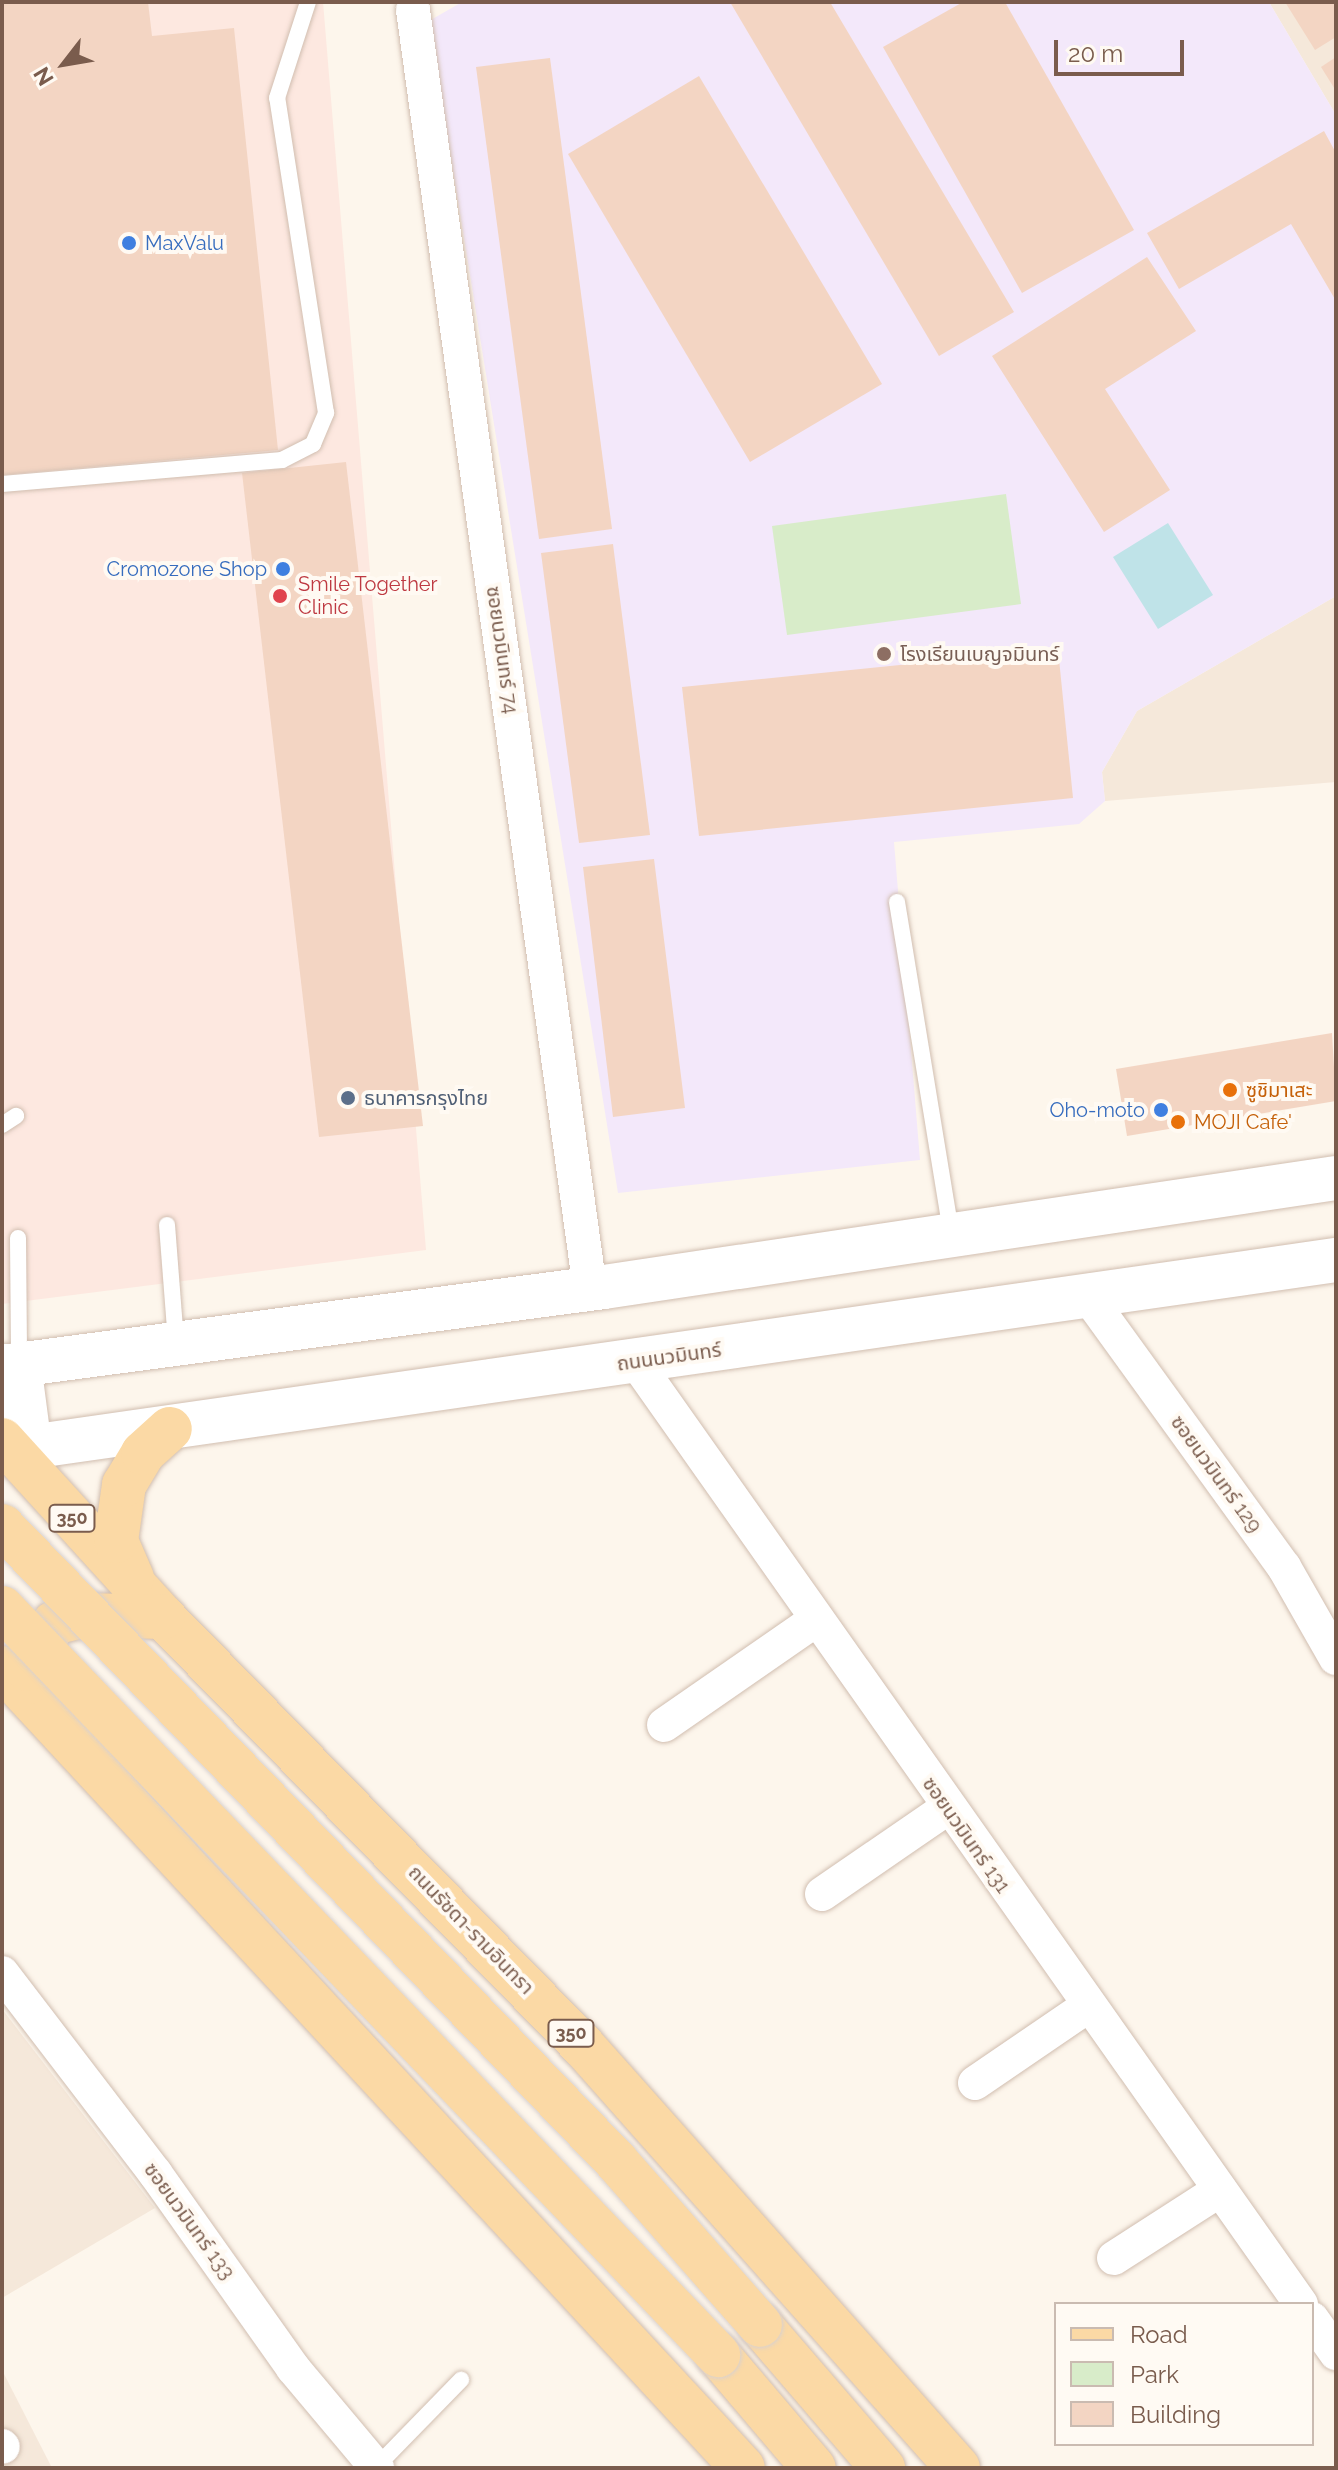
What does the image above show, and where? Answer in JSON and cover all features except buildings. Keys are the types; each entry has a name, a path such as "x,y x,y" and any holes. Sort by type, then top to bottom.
{"main road":[{"path":"11,1447 10,1366 590,1289 1336,1178"},
{"name":"ถนนนวมินทร์","path":"11,1447 170,1429 1336,1260"},
{"path":"135,1585 116,1541 124,1485 143,1453 170,1429"},
{"name":"ถนนรัชดา-รามอินทรา","path":"11,1447 163,1617 584,2047 811,2296 958,2468"},
{"name":"350","path":"2,1526 616,2161 883,2468"},
{"path":"2,1608 718,2355 814,2468"},
{"path":"32,1700 27,1669 54,1623 85,1615 163,1617"},
{"path":"2,1668 743,2468"}],"street":[{"name":"ซอยนวมินทร์ 74","path":"414,5 590,1289"},
{"name":"ซอยนวมินทร์ 129","path":"1087,1295 1284,1567 1336,1658"},
{"name":"ซอยนวมินทร์ 131","path":"636,1362 814,1621 1300,2302"},
{"path":"664,1725 814,1621"},
{"path":"822,1894 947,1808"},
{"name":"ซอยนวมินทร์ 133","path":"2,1973 155,2173 293,2368 376,2468"},
{"path":"975,2083 1088,2006"},
{"path":"1114,2258 1220,2190"},
{"path":"1314,2322 1336,2353"}],"lane":[{"path":"2,484 282,460 313,444 326,413 277,98 308,2"},
{"path":"897,902 951,1235"},
{"path":"167,1225 177,1344"},
{"path":"10,1366 18,1238"},
{"path":"376,2468 461,2380"}],"shaded area":[{"path":"2,2 323,2 426,1250 2,1304"},
{"name":"โรงเรียนเบญจมินทร์","path":"462,2 1269,2 1336,115 1336,596 1137,711 1102,772 1105,801 1079,824 894,842 920,1160 618,1193 429,21"},
{"path":"1269,2 1336,2 1336,115"},
{"path":"1336,596 1336,782 1105,801 1102,772 1137,711"},
{"path":"2,2009 155,2208 2,2298"},
{"path":"2,2370 52,2468 2,2468"}],"green space":[{"path":"1006,494 1021,604 787,635 772,526"}],"water":[{"path":"1168,523 1213,595 1158,629 1113,557"}],"place":[{"name":"MaxValu","path":"129,243"},
{"name":"Cromozone Shop","path":"283,569"},
{"name":"Smile Together Clinic","path":"280,596"},
{"name":"โรงเรียนเบญจมินทร์","path":"884,654"},
{"name":"ซูชิมาเสะ","path":"1230,1090"},
{"name":"ธนาคารกรุงไทย","path":"348,1098"},
{"name":"Oho-moto","path":"1161,1110"},
{"name":"MOJI Cafe'","path":"1178,1122"}]}
